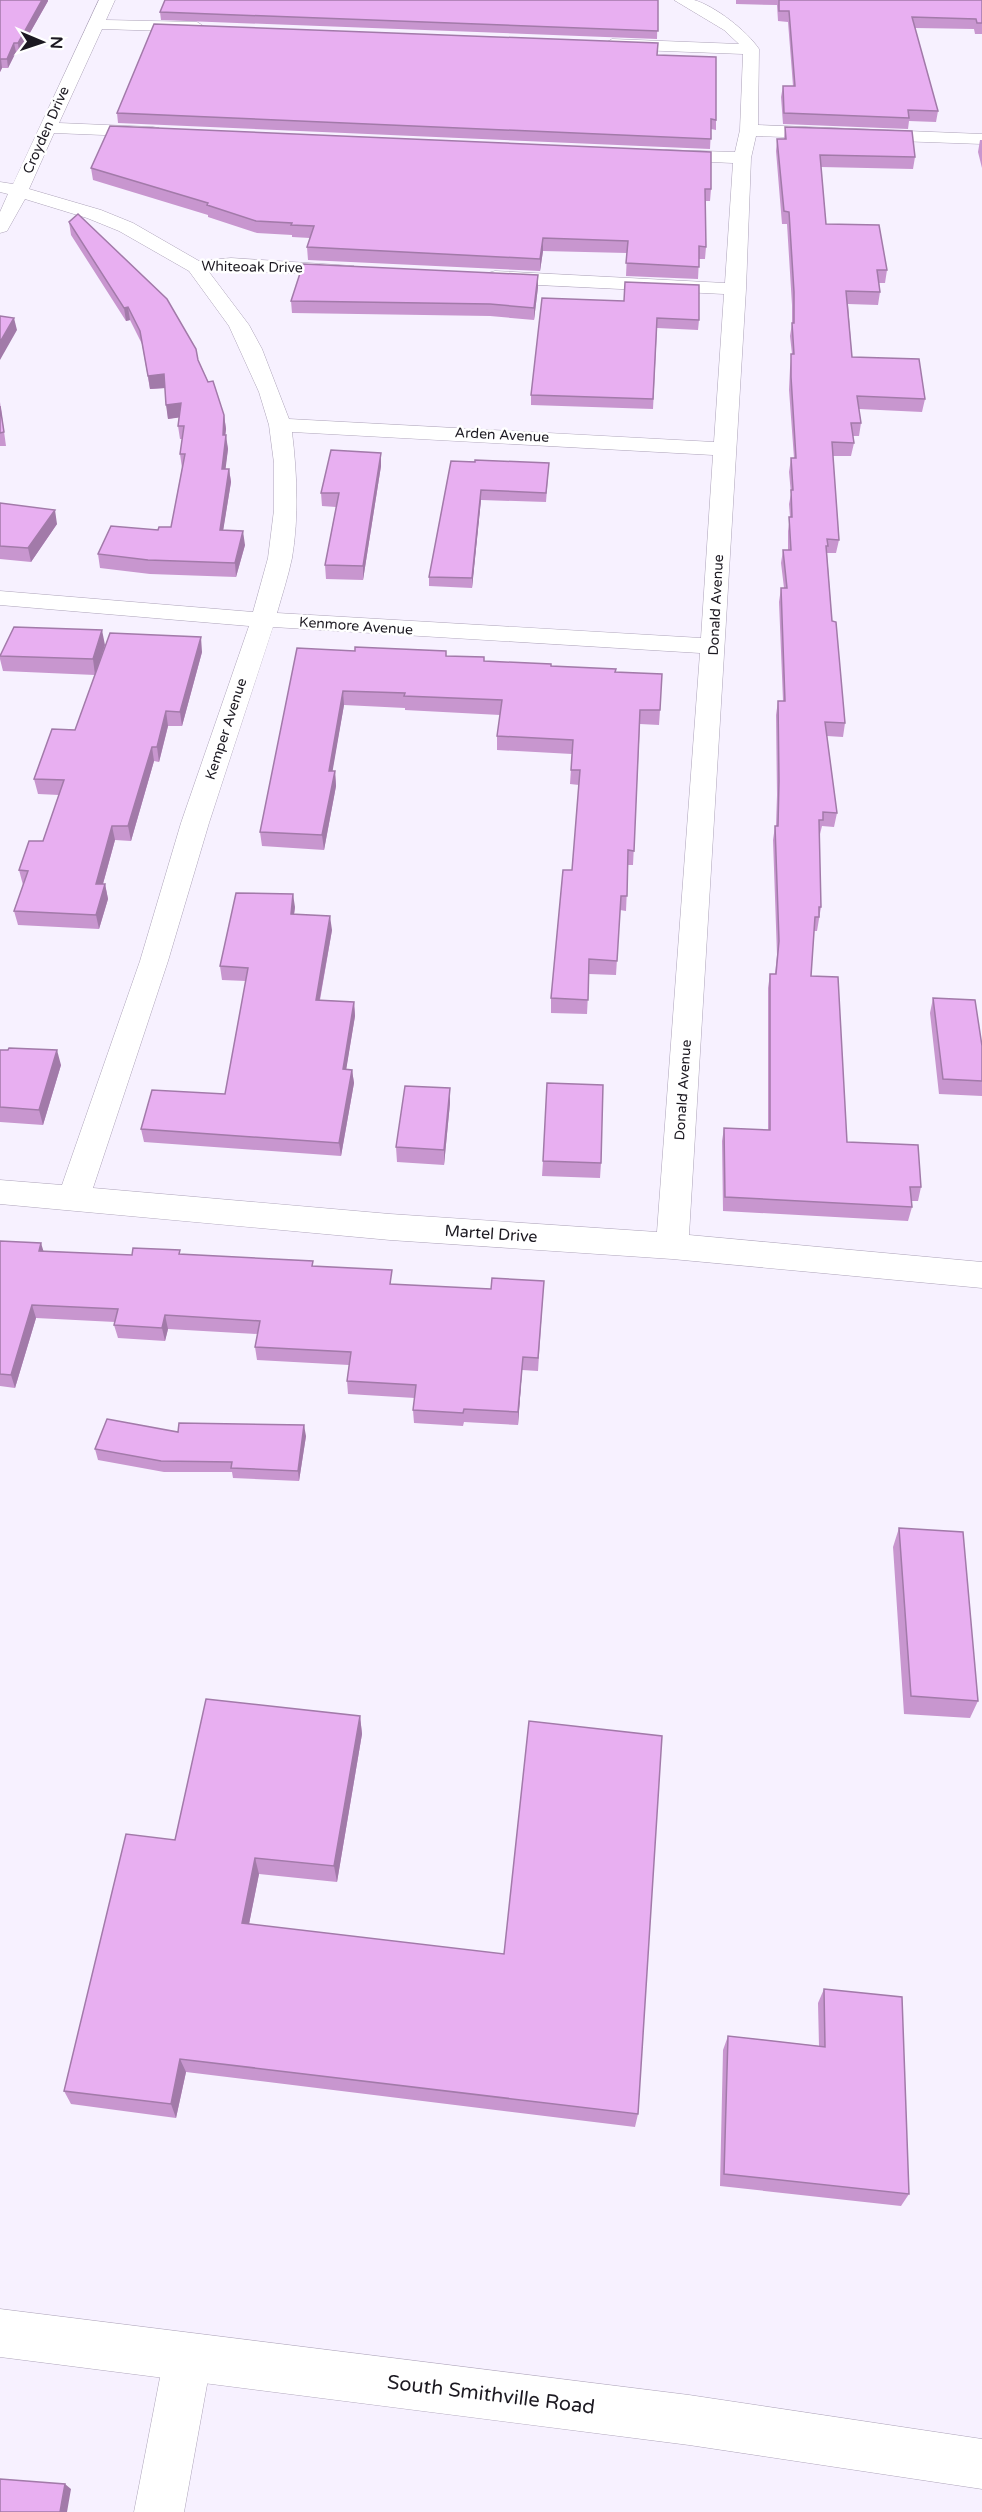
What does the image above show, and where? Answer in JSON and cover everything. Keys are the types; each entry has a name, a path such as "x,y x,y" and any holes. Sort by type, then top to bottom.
{"street":[{"name":"Croyden Drive","path":"0,227 9,189 49,128 107,0"},
{"path":"685,21 751,49"},
{"path":"599,43 685,21 736,32 751,49"},
{"path":"95,24 216,27"},
{"name":"Donald Avenue","path":"672,1246 736,289 742,158 748,130 751,49"},
{"path":"49,128 175,133"},
{"path":"748,130 982,139"},
{"path":"652,154 742,158"},
{"name":"Whiteoak Drive","path":"9,189 94,214 196,267 231,264 361,270"},
{"name":"Kemper Avenue","path":"74,1198 154,961 195,823 263,620 280,558 285,510 285,463 280,425 270,392 252,349 239,325 196,267"},
{"path":"478,276 736,289"},
{"name":"Arden Avenue","path":"280,425 725,448"},
{"name":"Kenmore Avenue","path":"0,598 99,609 713,646"},
{"name":"Martel Drive","path":"0,1191 390,1227 672,1246 982,1275"},
{"name":"South Smithville Road","path":"0,2333 689,2420 982,2464"},
{"path":"159,2512 188,2357"}],"building":[{"path":"0,0 42,0 18,43 14,43 7,59 0,60"},
{"path":"165,0 658,0 658,31 160,12"},
{"path":"779,0 982,0 982,23 977,23 976,19 912,17 938,111 908,110 909,118 784,113 783,86 795,86 789,11 779,11"},
{"path":"154,24 658,43 657,55 716,57 716,120 711,119 711,139 117,113"},
{"path":"110,126 711,152 711,189 705,189 706,247 699,246 699,267 626,263 628,241 543,238 540,259 307,247 314,226 256,221 207,205 208,203 91,168"},
{"path":"785,127 912,131 915,157 820,155 826,224 879,225 887,270 877,270 880,292 846,291 852,357 919,359 925,399 857,396 861,423 851,423 854,443 832,442 839,540 827,539 828,546 826,546 832,621 836,622 845,723 825,722 837,813 823,812 823,820 819,820 821,907 819,907 819,917 815,917 811,976 838,977 847,1142 918,1145 921,1187 910,1187 912,1207 725,1197 724,1128 770,1130 770,974 776,974 779,941 775,826 778,826 778,701 785,701 781,588 787,588 783,550 791,550 789,517 792,517 791,490 793,490 791,458 796,458 791,377 791,354 794,354 792,323 794,323 794,292 789,212 784,211 777,139 786,139"},
{"path":"78,214 167,299 196,349 198,360 208,382 213,381 224,415 223,435 226,435 222,469 229,469 220,530 243,531 235,563 148,560 98,554 111,526 158,530 159,527 171,527 185,454 180,454 184,426 178,426 181,403 166,405 164,374 148,376 140,331 128,307 124,308 69,222"},
{"path":"303,264 538,275 534,308 490,304 291,301"},
{"path":"625,282 699,285 699,320 657,318 653,399 531,395 542,298 624,301"},
{"path":"0,316 14,318 0,342"},
{"path":"0,406 4,432 0,433"},
{"path":"331,450 381,453 363,566 325,565 339,493 321,493"},
{"path":"475,460 549,463 546,493 481,490 472,578 429,577 451,461 475,462"},
{"path":"0,503 55,510 28,548 0,546"},
{"path":"14,627 102,630 93,659 0,656"},
{"path":"110,633 201,637 180,712 166,711 157,747 152,747 128,826 112,826 96,884 105,884 96,915 14,911 28,871 19,870 29,841 43,841 64,780 34,779 52,729 75,730"},
{"path":"355,647 446,651 446,656 484,657 484,661 551,664 551,666 616,669 615,672 662,674 660,710 640,710 634,851 628,850 627,896 621,896 617,961 589,959 588,1000 551,998 563,870 572,870 580,770 571,770 573,740 497,736 502,700 343,691 329,771 335,771 322,835 260,832 297,648 355,651"},
{"path":"236,893 293,894 291,914 330,916 316,1000 354,1002 343,1069 352,1070 339,1143 141,1129 152,1090 225,1094 248,968 220,966"},
{"path":"933,998 975,1000 982,1046 982,1081 943,1079"},
{"path":"9,1048 57,1050 39,1110 0,1107 0,1050"},
{"path":"547,1083 603,1085 601,1163 543,1161"},
{"path":"405,1086 450,1088 444,1150 396,1147"},
{"path":"0,1241 41,1243 39,1251 132,1255 133,1248 180,1250 179,1254 313,1261 312,1266 392,1270 390,1284 491,1289 492,1278 544,1281 538,1358 523,1357 518,1412 464,1409 463,1413 413,1410 416,1385 347,1381 351,1352 255,1347 260,1321 165,1315 162,1328 114,1325 118,1309 32,1305 11,1375 0,1374"},
{"path":"107,1419 178,1432 179,1423 304,1425 298,1471 231,1468 232,1462 161,1461 95,1449"},
{"path":"899,1528 963,1532 978,1701 911,1696"},
{"path":"206,1699 360,1716 334,1866 255,1858 242,1923 504,1954 529,1721 662,1736 638,2114 180,2059 171,2104 64,2091 126,1834 175,1840"},
{"path":"824,1989 902,1997 909,2194 724,2174 728,2036 825,2047"},
{"path":"0,2479 65,2484 60,2512 0,2512"}]}
